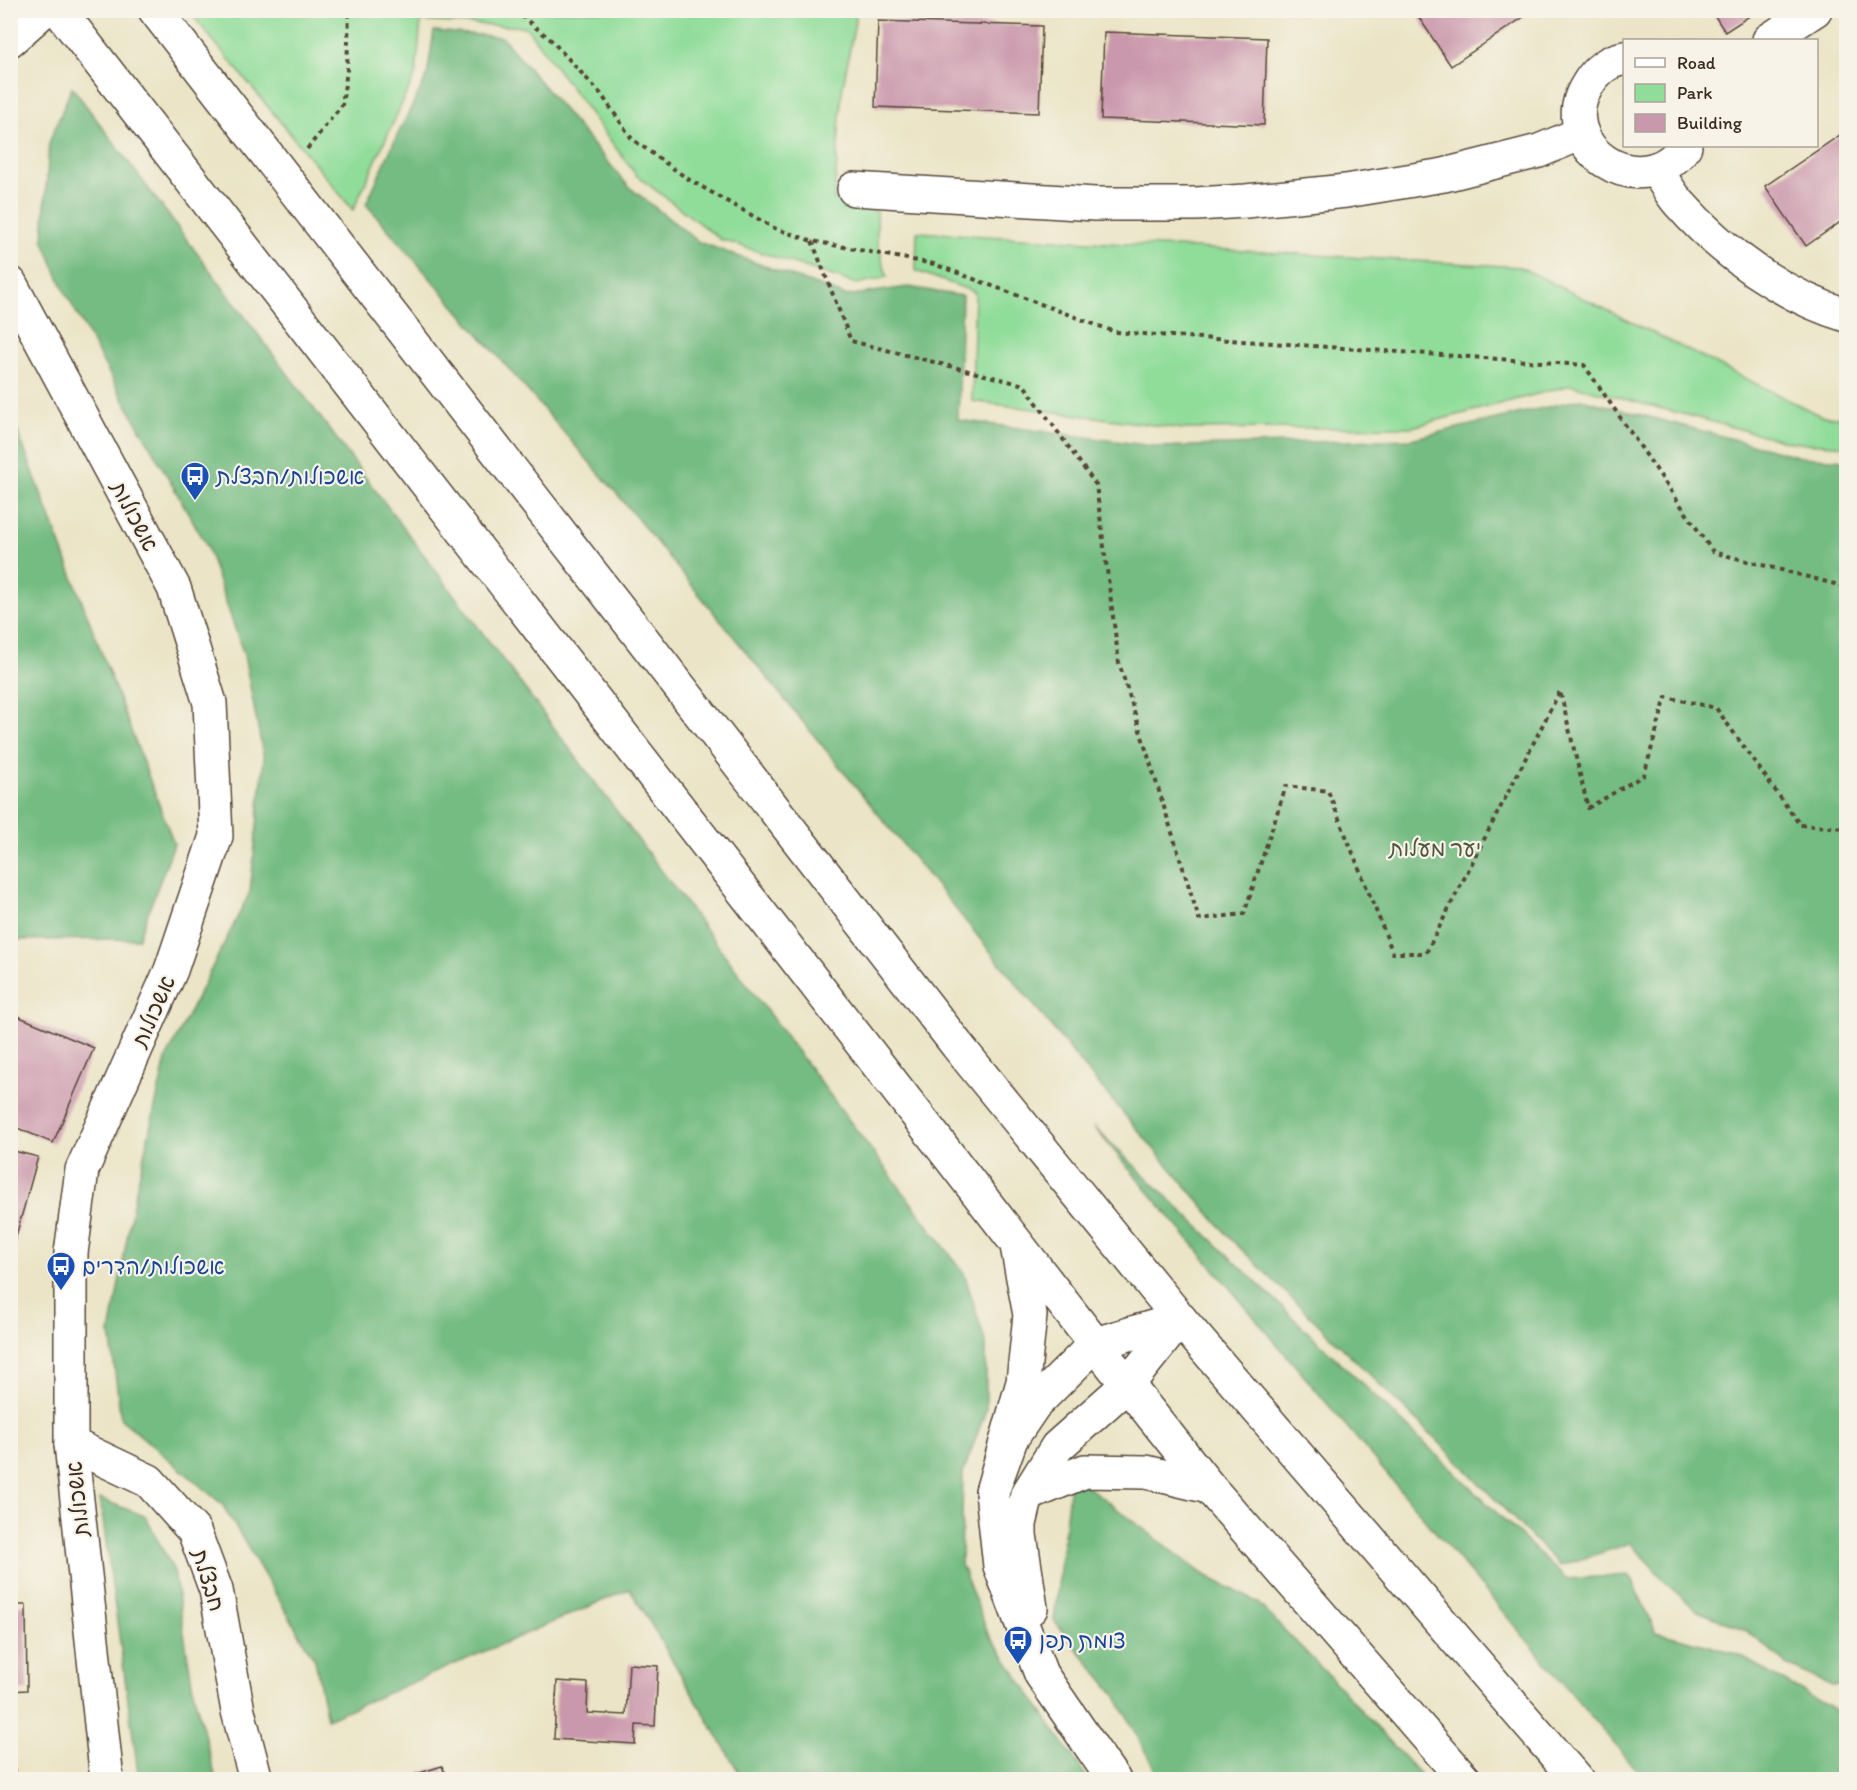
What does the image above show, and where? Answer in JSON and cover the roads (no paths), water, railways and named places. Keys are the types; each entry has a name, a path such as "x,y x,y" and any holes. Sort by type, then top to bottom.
{"main road":[{"path":"15,37 44,10"},
{"path":"59,10 1095,1344 1209,1487 1465,1779"},
{"path":"155,10 950,1035 1180,1319 1576,1779"},
{"path":"1771,39 1815,10"},
{"path":"1623,58 1602,67 1585,87 1578,114 1585,141 1596,155 1610,165 1637,172 1656,169 1671,160 1684,147"},
{"path":"854,189 1095,204 1196,204 1246,201 1346,191 1444,175 1539,150 1582,133"},
{"path":"1656,169 1678,202 1743,261 1780,286 1822,308 1846,315"},
{"name":"אשכולות","path":"10,283 174,588 210,703 211,714 216,836 171,970 82,1170 71,1253 71,1444 107,1779"},
{"path":"1016,1242 1030,1315 1023,1382 992,1492 1000,1566 1041,1674 1114,1779"},
{"path":"992,1492 1011,1439 1034,1405 1095,1344 1180,1319"},
{"path":"1041,1674 1020,1535 1020,1524 1027,1494 1057,1447 1128,1384 1180,1319"},
{"name":"חבצלת","path":"71,1444 149,1481 194,1531 216,1590 238,1711 256,1779"},
{"path":"1027,1494 1085,1471 1146,1472 1209,1487"}],"place":[{"name":"אשכולות/חבצלת","path":"195,502"},
{"name":"אשכולות/הדרים","path":"61,1292"},
{"name":"צומת תפן","path":"1018,1666"}],"park label":[{"name":"יער מעלות","path":"1435,848"}]}
